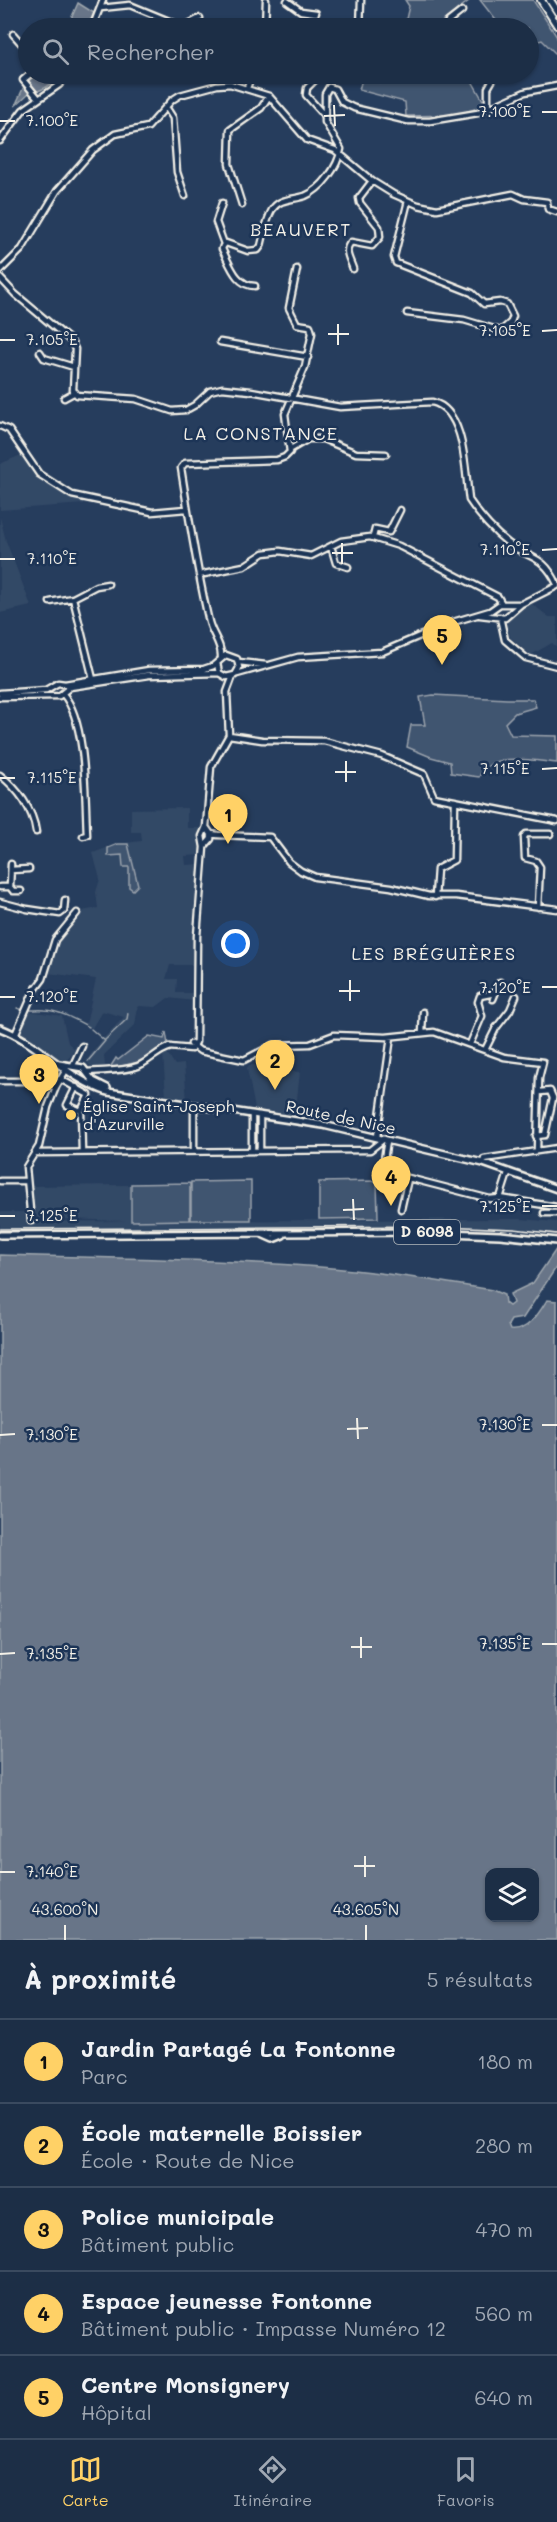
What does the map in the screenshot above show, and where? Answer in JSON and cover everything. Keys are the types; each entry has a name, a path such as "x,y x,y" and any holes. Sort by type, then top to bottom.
{"highway":[{"path":"541,0 557,25"},
{"path":"550,0 557,11"}],"main road":[{"path":"0,1028 15,1035 57,1063 88,1075 115,1092"},
{"name":"Route de Nice","path":"71,1067 77,1077 86,1084 115,1092 323,1125 483,1163 557,1189"},
{"path":"77,1077 82,1079 88,1075"},
{"name":"D 6098","path":"0,1235 244,1233 273,1236 300,1233 469,1233 555,1241"}],"street":[{"path":"96,18 103,0"},
{"path":"101,8 111,9 130,5 136,0"},
{"path":"265,18 266,0"},
{"path":"282,0 287,0 301,11 316,13"},
{"path":"360,18 361,0"},
{"path":"130,5 163,18"},
{"path":"453,18 462,11"},
{"path":"13,34 18,40"},
{"path":"25,84 37,96"},
{"path":"0,141 23,110 37,96 60,84"},
{"path":"75,392 75,349 71,341 15,294 0,276 22,249 57,191 93,150 115,134 148,127 166,107 180,96 217,85 230,84 269,96 307,140 330,147 372,181 408,201 437,209 513,194 524,199 547,202 548,209 557,212"},
{"path":"247,88 248,84"},
{"path":"311,84 306,94 324,116"},
{"path":"488,108 488,88 490,84"},
{"path":"224,244 248,251 258,250 271,211 277,204 304,196 314,190 329,175 340,154 340,145 327,128 324,116 326,90 332,87 345,105 408,121 452,119 478,113 534,89 557,86"},
{"path":"242,205 229,164 230,130 261,108 269,96"},
{"path":"166,107 173,118 177,172 185,196"},
{"path":"353,269 346,252 347,246 351,242 372,246 380,237 379,226 360,203 359,198 372,181"},
{"path":"407,313 464,320 501,331 511,322 513,316 507,304 500,302 484,304 472,293 396,263 394,257 408,201"},
{"path":"222,203 216,222 224,244 222,249 240,280 247,286 255,286"},
{"path":"0,695 46,690 58,683 149,670 204,669 216,663 220,657 220,647 211,631 186,509 181,468 183,464 277,460 288,455 291,448 285,414 308,357 312,333 310,326 297,324 289,308 297,269"},
{"path":"220,342 308,357"},
{"path":"40,352 44,358 74,366"},
{"path":"64,398 75,392 86,396 136,399 172,411 186,410 215,389 240,389 350,408 432,402 440,404 450,412 458,429 469,500 474,508 508,543 546,565 557,585 501,617 473,616"},
{"path":"0,426 9,430 29,463 39,474 72,495 152,512 186,509"},
{"path":"291,448 308,440 323,439 356,453 386,454"},
{"path":"373,537 375,529 389,532 400,510"},
{"path":"200,575 244,566 264,553 280,551 311,556 341,541 373,537 437,565 498,597 502,605 510,612"},
{"path":"331,546 336,562 348,567"},
{"path":"50,602 73,598 96,586 108,584"},
{"path":"73,598 93,679"},
{"path":"0,695 64,693 70,687 149,675 235,675 298,657 382,652 453,622 502,605 521,604"},
{"path":"502,605 501,617 505,640 526,658 557,666"},
{"path":"216,640 238,662 269,665"},
{"path":"220,657 231,655"},
{"path":"88,1075 139,1066 169,1047 192,1049 197,1003 197,936 211,767 229,735 228,686 235,675 238,662"},
{"path":"216,663 228,702"},
{"path":"62,684 76,717 81,744 87,835 83,836"},
{"path":"53,687 55,694"},
{"path":"229,735 275,740 324,741 382,756 424,774 429,782 432,796 557,821"},
{"path":"0,775 12,788 20,792 36,832"},
{"path":"435,897 437,869 454,860 455,801"},
{"path":"538,907 540,867 536,861 525,858 524,837 526,834 550,834"},
{"path":"207,837 218,835 270,837 289,862 315,877 391,886 435,897 456,896 557,909"},
{"path":"10,887 11,867 29,869"},
{"path":"1,888 10,887 14,891 21,891"},
{"path":"0,902 60,914 64,911 65,900"},
{"path":"15,1035 34,991 45,976 55,940 77,913"},
{"path":"470,1044 482,1016 478,1002 480,996 494,996 500,982"},
{"path":"485,1050 516,996"},
{"path":"422,1033 423,1012"},
{"path":"193,1045 200,1050 244,1060 273,1045 310,1044 334,1035 390,1037 439,1033 504,1057 543,1062 539,1078 537,1150"},
{"path":"377,1137 390,1037"},
{"path":"31,1221 26,1167 38,1151 48,1107 56,1087 71,1067 82,1046"},
{"path":"60,1079 89,1095 81,1111 82,1152"},
{"path":"0,1081 30,1081 56,1087"},
{"path":"76,1088 67,1105 81,1111"},
{"path":"536,1136 545,1135 553,1098 550,1091 540,1092"},
{"path":"194,1106 194,1151"},
{"path":"252,1114 252,1149"},
{"path":"260,1115 260,1149"},
{"path":"38,1151 370,1150 385,1140"},
{"path":"385,1140 383,1166 386,1171 408,1179 490,1199 500,1198 557,1208"},
{"path":"483,1163 484,1159 557,1148"},
{"path":"500,1198 508,1173"},
{"path":"401,1209 408,1179"},
{"path":"0,1181 26,1181"},
{"path":"544,1213 557,1213"}],"shaded area":[{"path":"405,0 470,0 447,18 406,18 409,6"},
{"path":"480,0 533,0 557,37 557,55 542,40 539,41 539,18 494,18"},
{"path":"78,3 94,13 92,18 71,18"},
{"path":"25,84 50,84 43,89 30,92 15,106"},
{"path":"361,84 474,84 485,104 457,114 406,116 405,102 359,90"},
{"path":"21,455 40,478 68,497 84,502 84,504 0,510 0,464"},
{"path":"0,517 6,541 31,606 0,613"},
{"path":"532,604 549,617 557,617 557,647 552,643 531,655 510,637 507,623 518,610"},
{"path":"433,695 533,699 536,707 515,713 505,723 511,735 557,736 557,763 525,759 503,760 493,763 479,777 451,773 450,762 407,747 411,725 425,725 420,697"},
{"path":"187,808 187,828 199,828 199,841 202,846 201,855 185,856 186,865 200,864 194,965 170,965 166,979 177,979 176,993 195,993 195,1001 168,998 156,1007 138,1006 135,1025 104,1055 105,1066 92,1068 86,1061 124,1017 102,1011 92,1028 86,1024 96,979 48,973 56,944 82,911 98,908 96,892 100,879 93,853 117,844 142,841 141,832 131,832 131,809"},
{"path":"118,844 128,844 138,885 133,890 129,887 129,867 123,867 122,855 108,856 108,848"},
{"path":"29,1011 62,1016 68,1043 75,1049 65,1062 20,1035"},
{"path":"166,1032 168,1045 138,1062 109,1069 116,1058 118,1060 149,1036 164,1039"},
{"path":"163,1053 167,1053 175,1065 184,1064 187,1101 166,1097"},
{"path":"264,1061 280,1062 281,1071 300,1072 295,1116 255,1109 247,1068 249,1065 263,1065"},
{"path":"251,1181 251,1220 191,1220 191,1182"},
{"path":"377,1181 378,1218 319,1219 319,1182"},
{"path":"190,1183 190,1220 131,1221 131,1184"},
{"path":"130,1185 130,1221 520,1219 557,1222 557,1236 520,1231 449,1228 0,1232 0,1212 27,1212 28,1222 127,1221 35,1218 30,1186"},
{"path":"557,1248 557,1266 523,1318 511,1320 508,1325 510,1330 522,1328 532,1321 547,1300 557,1301 557,1940 0,1940 0,1255 280,1264 341,1269 492,1290 504,1295 505,1303 509,1306 513,1303 510,1294 533,1283"}],"waterway":[{"path":"17,1008 57,1012 89,1027"},
{"path":"105,1040 127,1019 128,1013"},
{"path":"88,1061 105,1041 91,1029"}],"railway":[{"path":"0,1229 444,1226 514,1229 557,1234"}],"place":[{"name":"Centre Monsignery","path":"442,665"},
{"name":"Jardin Partagé La Fontonne","path":"228,844"},
{"name":"École maternelle Boissier","path":"275,1090"},
{"name":"Police municipale","path":"39,1104"},
{"name":"Église Saint-Joseph d'Azurville","path":"71,1115"},
{"name":"Espace jeunesse Fontonne","path":"391,1206"}],"district":[{"name":"BEAUVERT","path":"301,230"},
{"name":"LA CONSTANCE","path":"261,434"},
{"name":"LES BRÉGUIÈRES","path":"434,954"}]}
